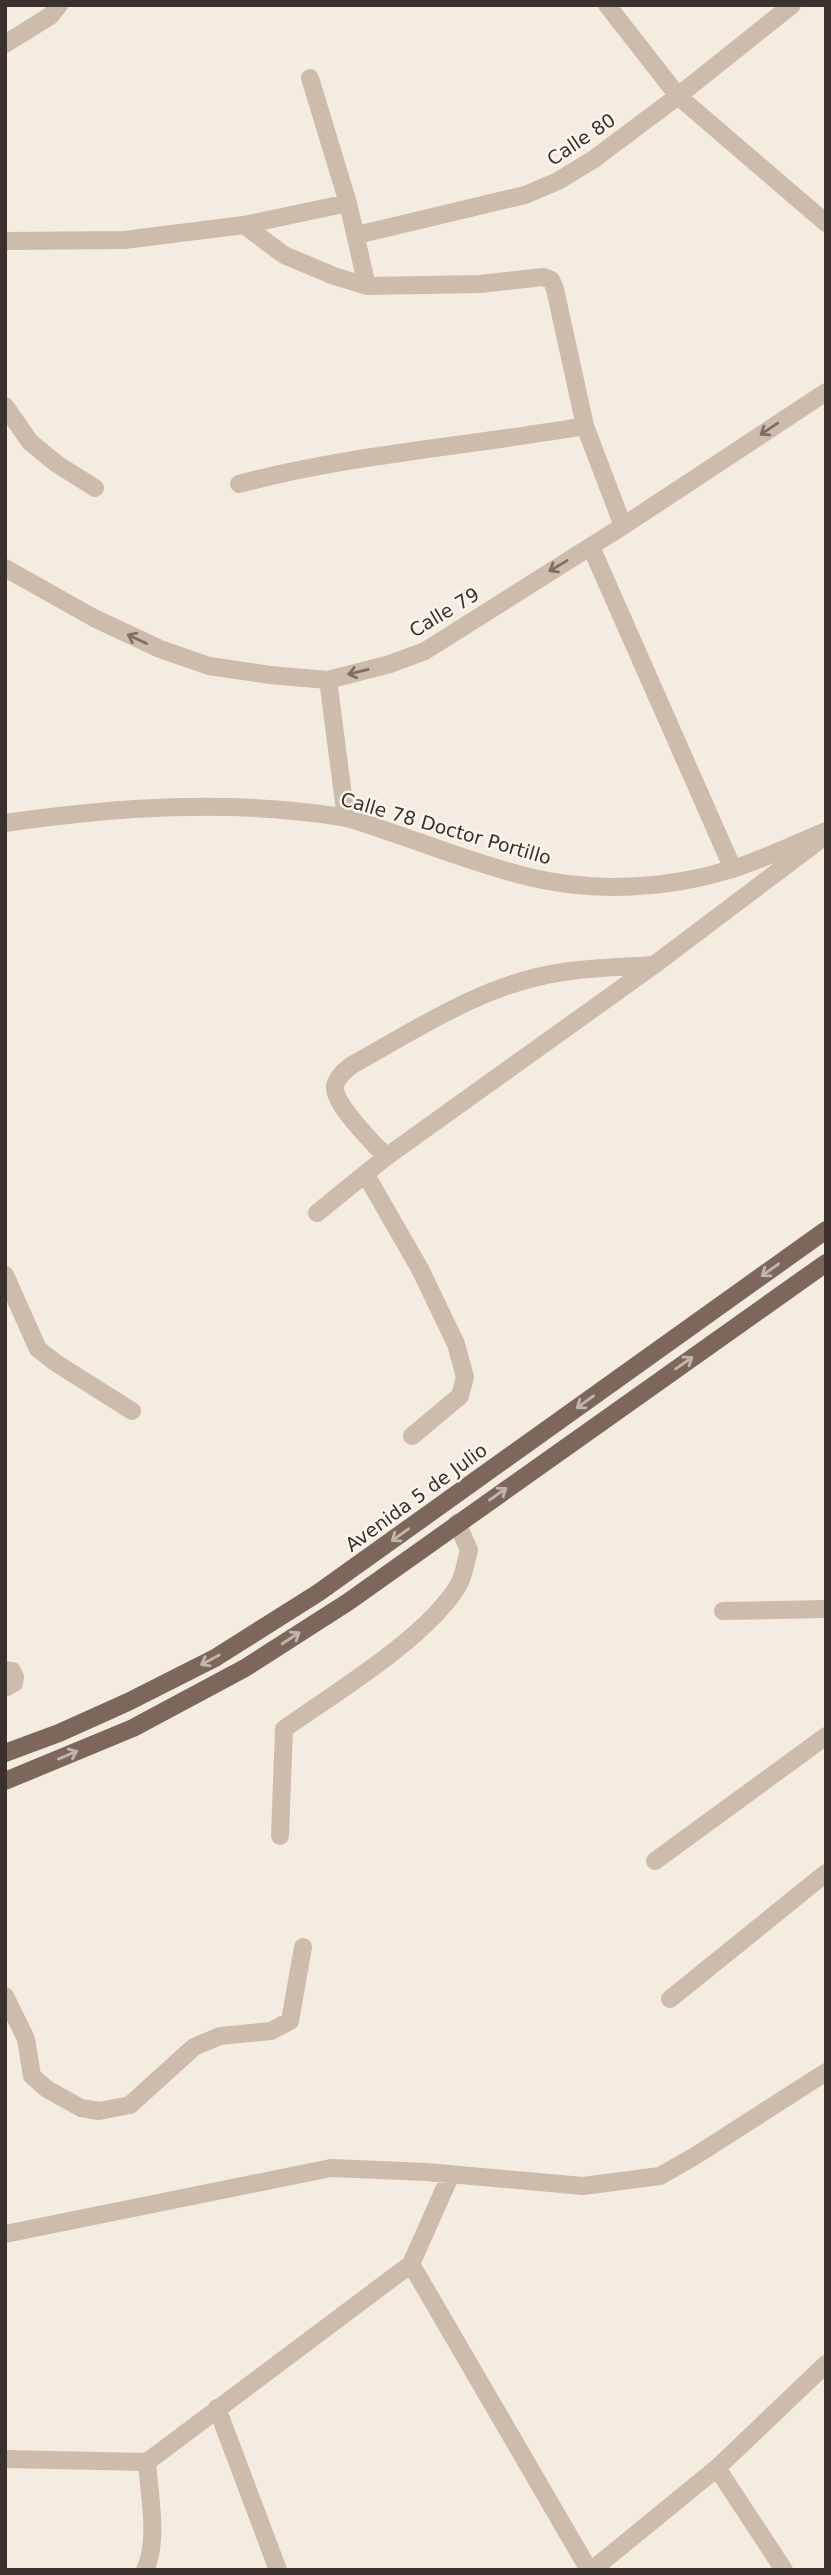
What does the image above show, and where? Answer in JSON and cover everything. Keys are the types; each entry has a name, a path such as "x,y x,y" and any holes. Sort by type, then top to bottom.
{"main road":[{"name":"Avenida 5 de Julio","path":"5,1753 59,1733 215,1658 318,1593 826,1230"},
{"path":"5,1781 133,1728 245,1668 348,1602 826,1263"}],"street":[{"path":"5,44 50,16 60,5"},
{"path":"607,5 678,96 826,223"},
{"name":"Calle 80","path":"357,235 526,195 558,181 594,159 678,96 792,5"},
{"path":"310,78 357,235 368,286"},
{"path":"5,241 124,240 244,225 348,203"},
{"path":"244,225 284,255 334,276 368,286 480,284 542,277 551,280 585,425 623,526"},
{"name":"Calle 79","path":"5,568 94,618 160,649 209,666 328,680 390,664 425,651 591,547 826,392"},
{"path":"5,405 30,442 57,464 95,488"},
{"path":"239,484 287,471 506,440 585,425"},
{"path":"591,547 733,869"},
{"path":"328,680 346,818"},
{"name":"Calle 78 Doctor Portillo","path":"5,823 83,812 192,807 289,810 346,818 530,877 591,886 642,886 687,880 733,869 826,833"},
{"path":"317,1213 386,1157 654,965 826,833"},
{"path":"386,1157 341,1105 335,1094 335,1084 341,1073 352,1065 472,999 521,982 562,972 654,965"},
{"path":"366,1175 420,1269 456,1343 465,1377 460,1396 412,1436"},
{"path":"5,1275 38,1349 132,1411"},
{"path":"280,1836 284,1729 426,1624 459,1585 469,1550 457,1523"},
{"path":"723,1611 826,1609"},
{"path":"5,1670 12,1671 15,1677 14,1683 5,1688"},
{"path":"654,1861 826,1736"},
{"path":"670,1999 826,1873"},
{"path":"5,1996 26,2039 32,2076 47,2089 81,2108 99,2111 130,2105 194,2048 220,2036 271,2031 290,2021 303,1947"},
{"path":"5,2234 331,2168 451,2174 583,2186 660,2176 826,2072"},
{"path":"5,2459 146,2462 411,2264 451,2174"},
{"path":"411,2264 591,2570 717,2468 826,2364"},
{"path":"217,2408 278,2570"},
{"path":"145,2570 151,2557 152,2538 146,2462"},
{"path":"717,2468 784,2570"}]}
